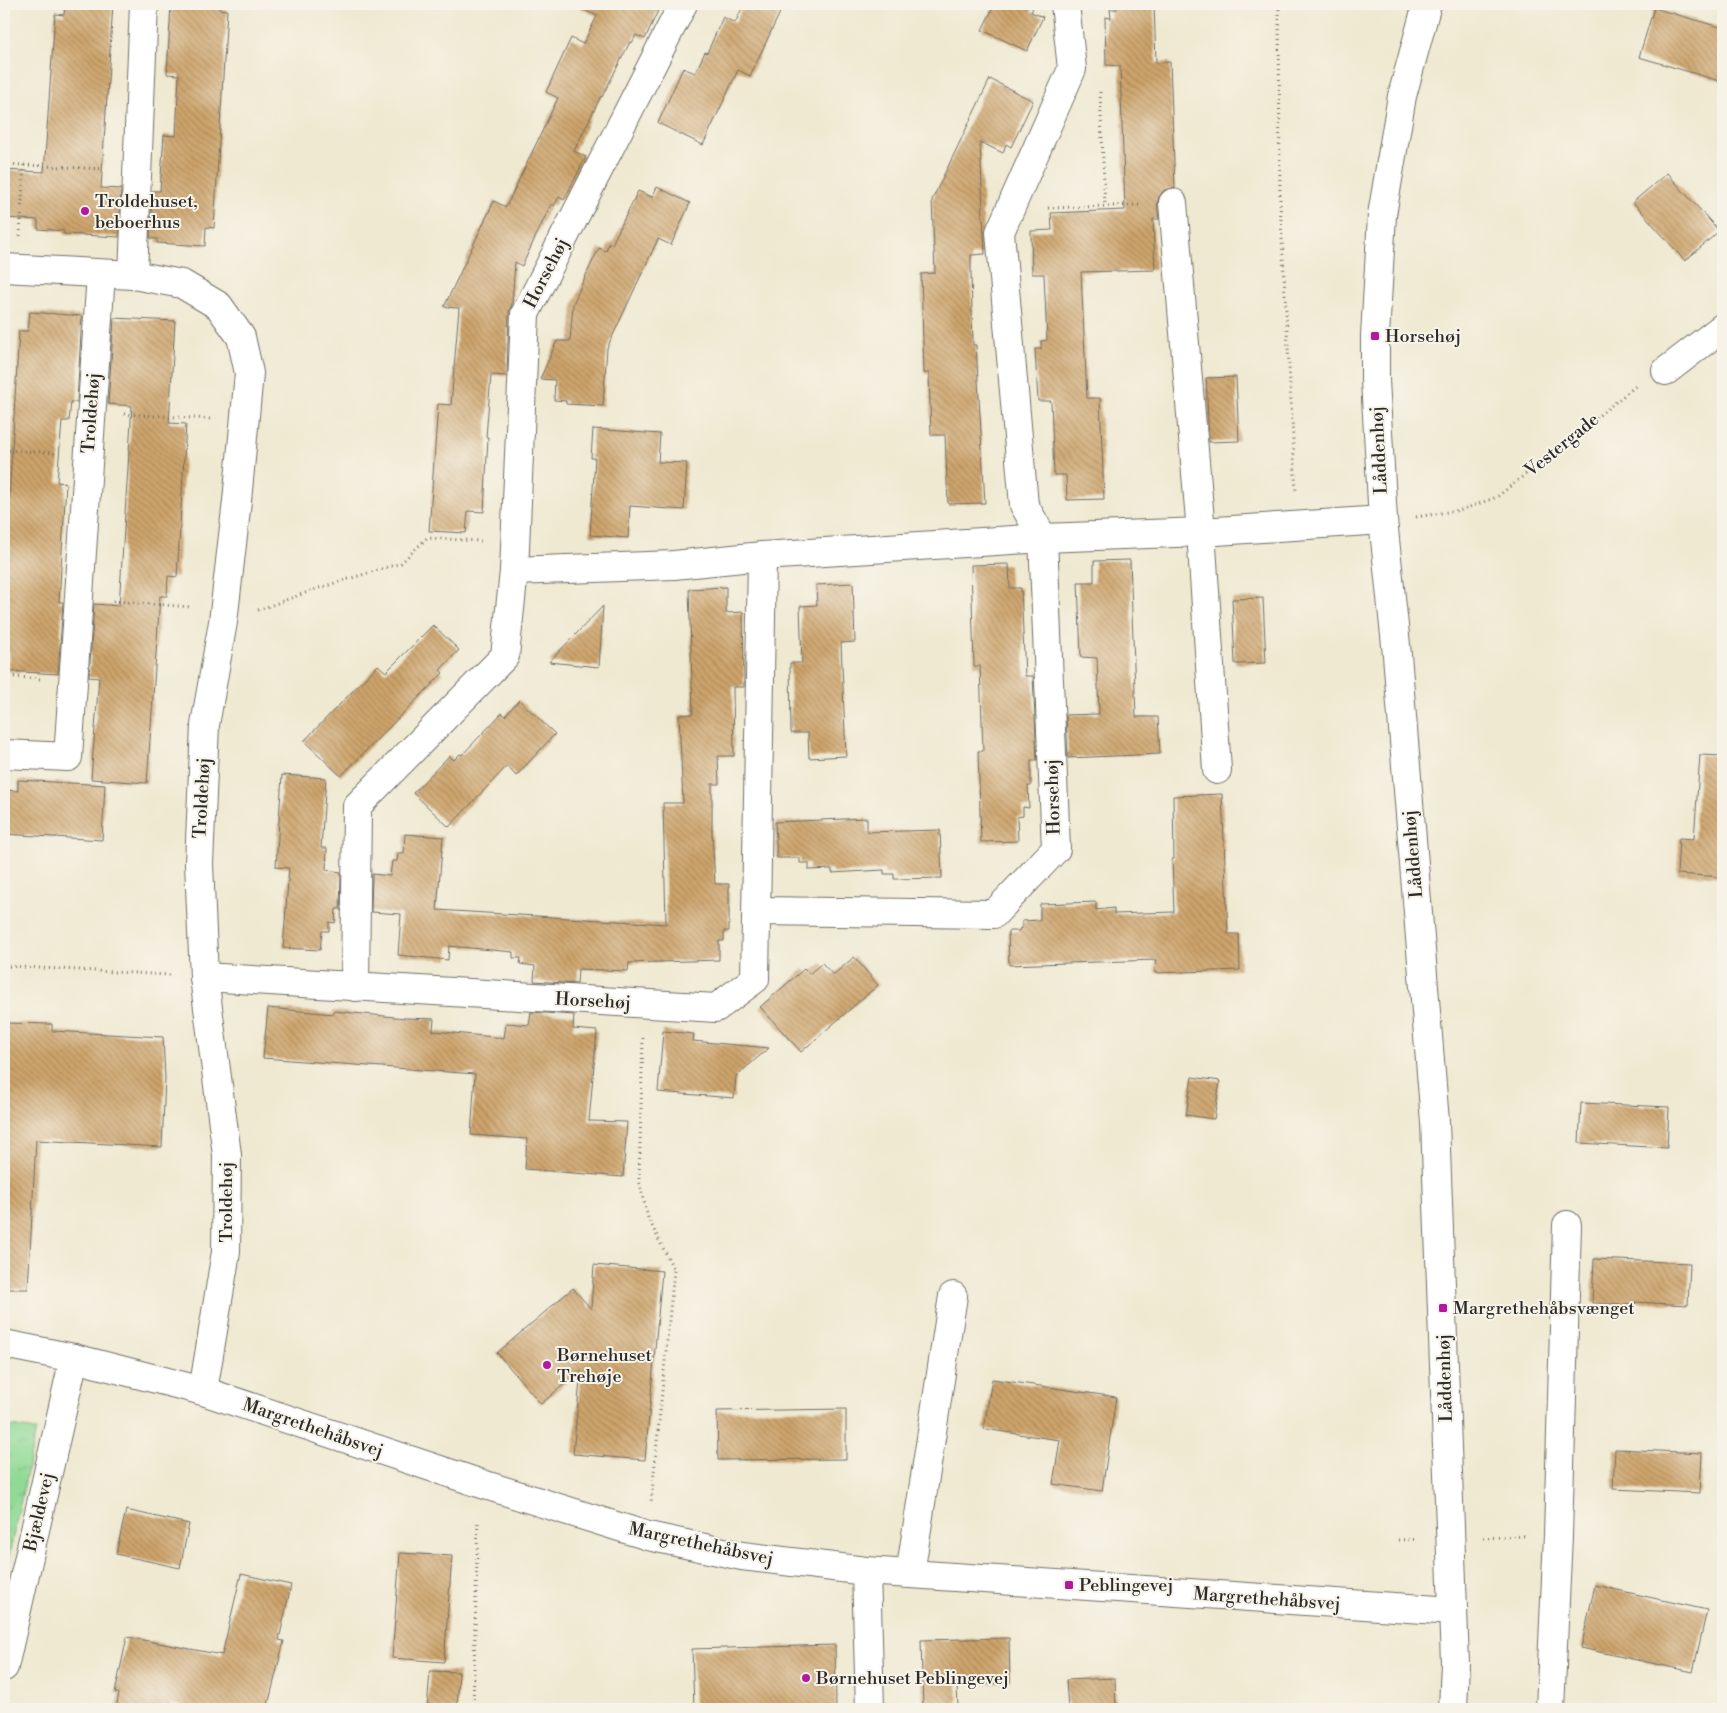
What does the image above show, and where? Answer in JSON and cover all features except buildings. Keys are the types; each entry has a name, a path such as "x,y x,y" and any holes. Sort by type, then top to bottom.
{"street":[{"path":"133,275 144,4"},
{"name":"Horsehøj","path":"354,987 357,806 505,656 514,570 525,314 683,4"},
{"name":"Horsehøj","path":"756,912 994,914 1056,849 1043,538 1024,505 1000,232 1072,69 1065,4"},
{"name":"Låddenhøj","path":"1427,4 1402,96 1382,215 1375,336 1375,380 1383,520 1397,664 1435,1122 1455,1663 1453,1709"},
{"path":"1173,204 1201,532 1217,770"},
{"name":"Troldehøj","path":"11,268 133,275 182,284 219,306 241,337 249,373 224,616 205,725 199,864 204,977 227,1155 226,1252 203,1391"},
{"name":"Troldehøj","path":"4,754 68,757 101,274"},
{"path":"1666,371 1723,327"},
{"path":"514,570 674,565 762,556 1043,538 1201,532 1383,520"},
{"name":"Horsehøj","path":"204,977 716,1008 755,979 762,556"},
{"path":"1550,1709 1558,1535 1568,1225"},
{"path":"910,1574 953,1296"},
{"name":"Margrethehåbsvej","path":"4,1344 74,1358 203,1391 479,1483 648,1536 742,1556 866,1571 1453,1612"},
{"name":"Bjældevej","path":"4,1666 74,1358"},
{"path":"866,1571 870,1709"}],"path":[{"path":"1279,4 1280,202 1298,526"},
{"path":"1070,74 1100,91 1105,206"},
{"path":"4,164 137,170"},
{"path":"11,268 24,165"},
{"path":"1010,209 1173,204"},
{"name":"Vestergade","path":"1383,520 1461,510 1497,497 1636,385 1666,371"},
{"path":"91,412 245,421"},
{"path":"4,450 88,455"},
{"path":"78,598 224,616 401,564 427,538 514,543"},
{"path":"4,966 204,977"},
{"path":"644,1004 639,1180 648,1218 674,1270 648,1536"},
{"path":"473,1709 479,1483"},
{"path":"1451,1539 1558,1535"}],"green space":[{"path":"4,1425 36,1430 4,1579"}],"place":[{"name":"Troldehuset, beboerhus","path":"85,211"},
{"name":"Horsehøj","path":"1375,336"},
{"name":"Margrethehåbsvænget","path":"1443,1308"},
{"name":"Børnehuset Trehøje","path":"547,1365"},
{"name":"Peblingevej","path":"1069,1585"},
{"name":"Børnehuset Peblingevej","path":"806,1678"}]}
